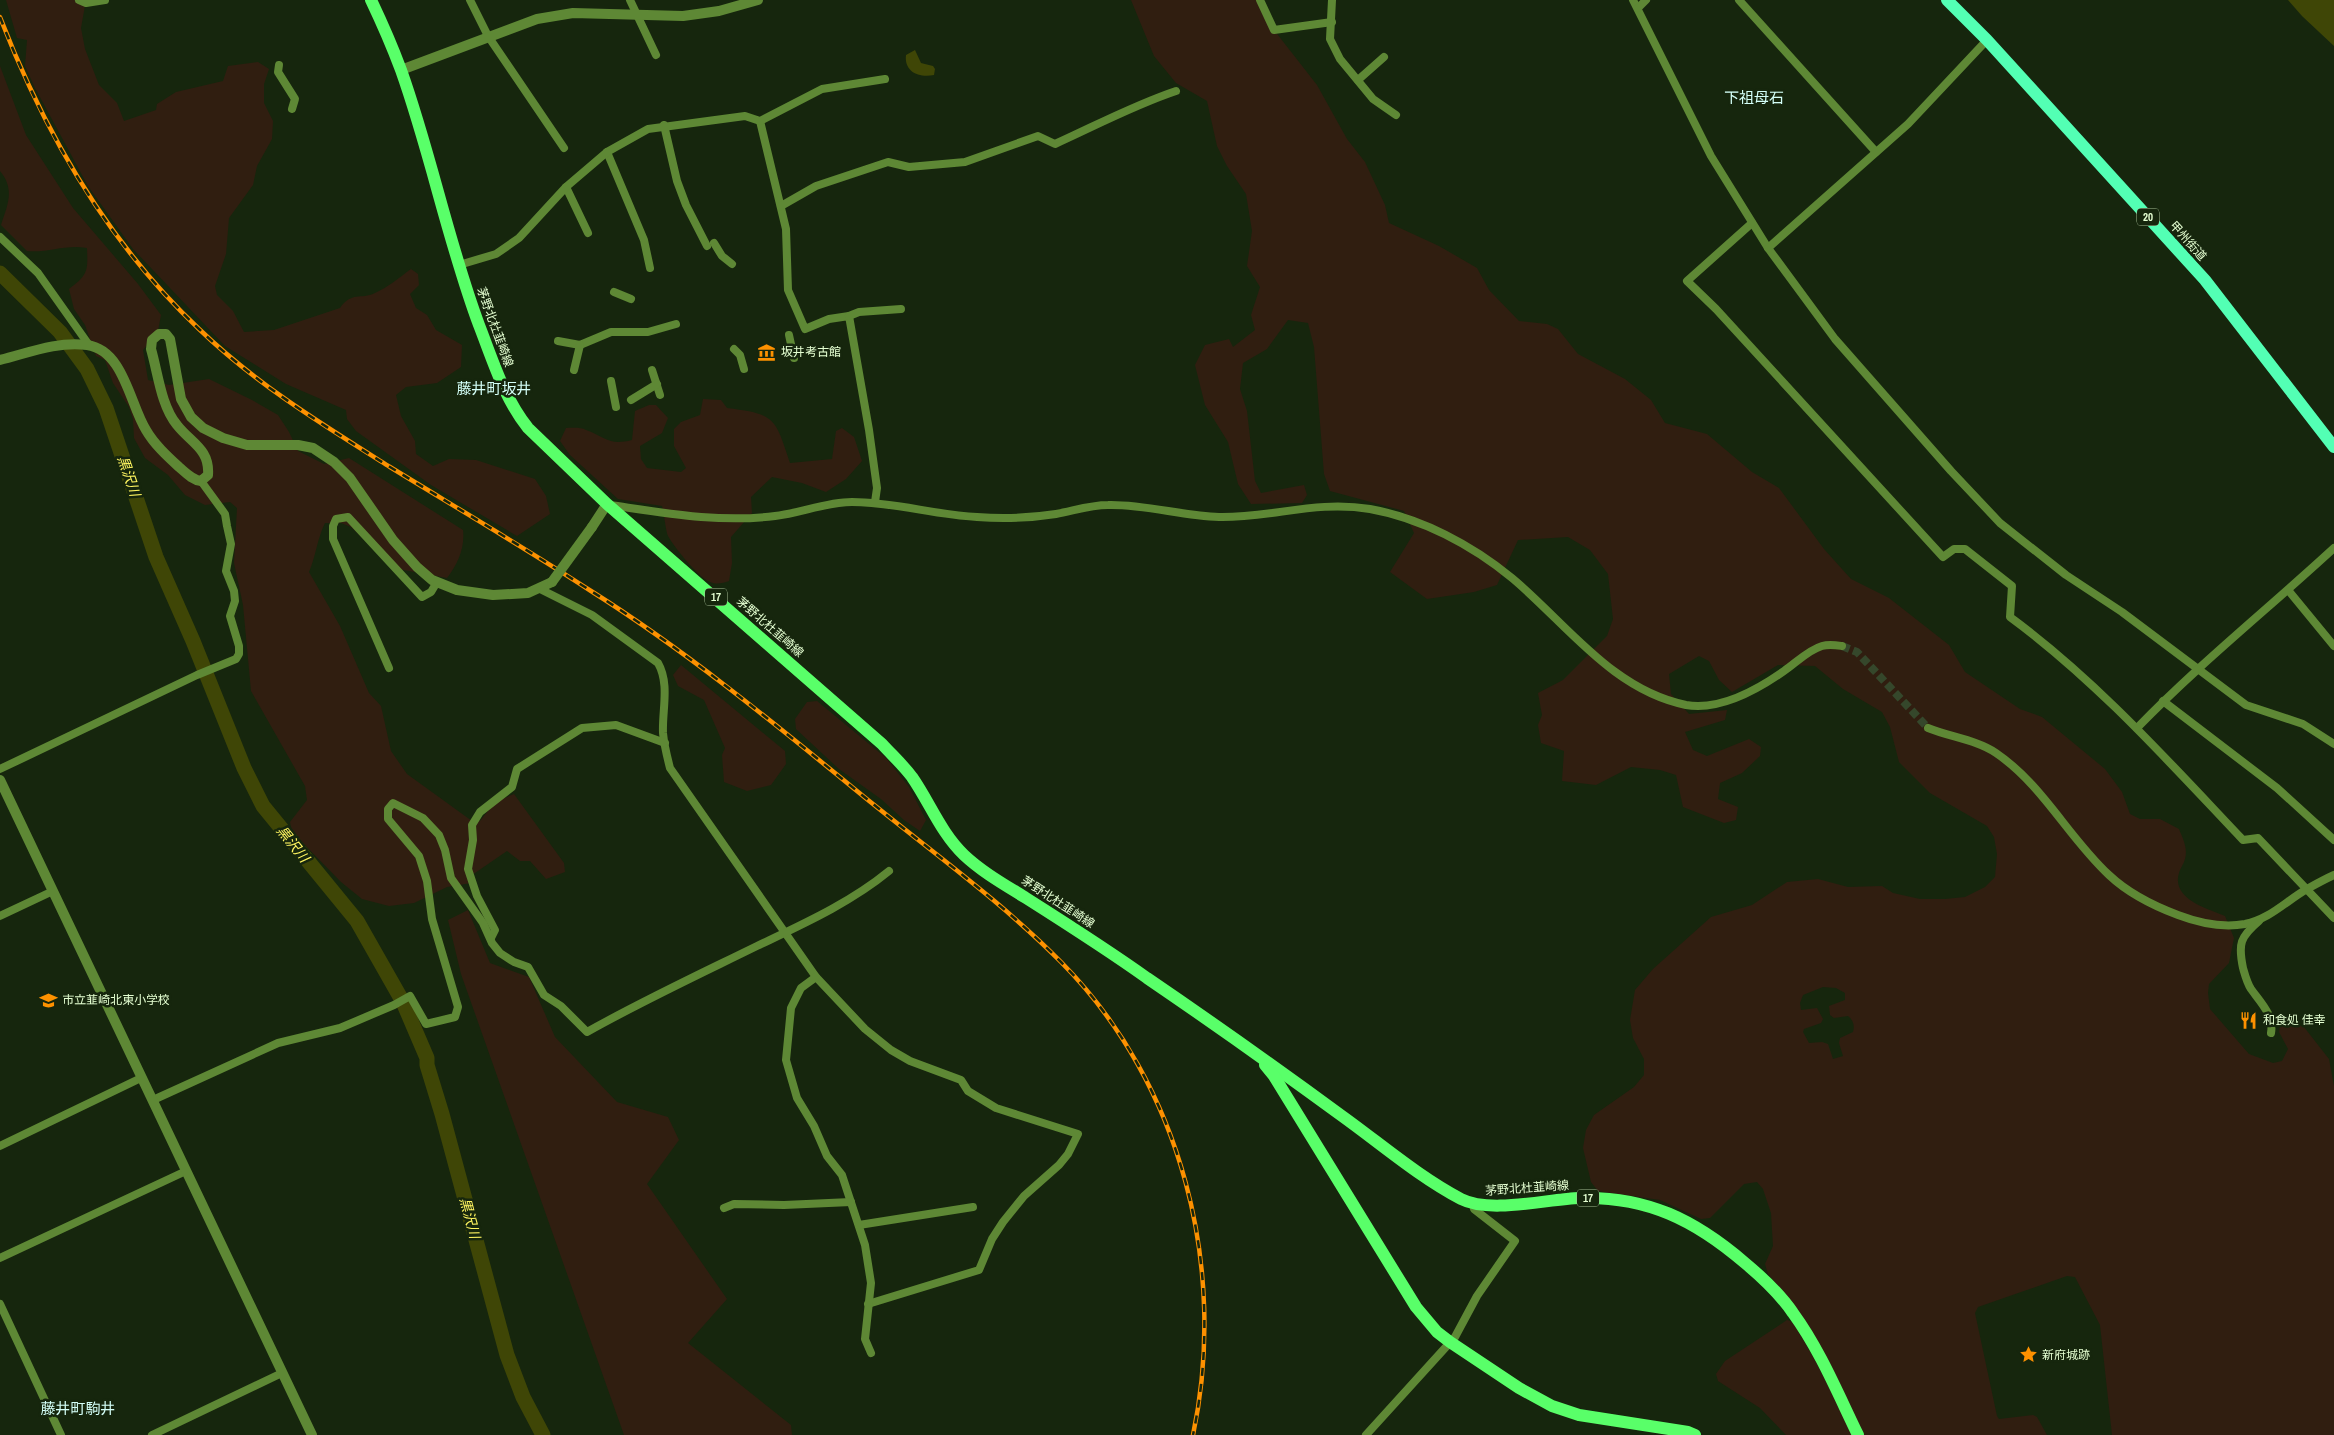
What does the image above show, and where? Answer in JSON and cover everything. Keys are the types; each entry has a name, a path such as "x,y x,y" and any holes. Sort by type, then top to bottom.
{"highway":[{"name":"甲州街道","path":"1947,0 1987,40 2205,280 2334,447"}],"main road":[{"name":"茅野北杜韮崎線","path":"371,0 401,70 458,266 495,368 516,414 528,428 607,504 882,744 912,778 949,839 973,863 1118,958 1254,1052 1413,1168 1463,1200 1473,1204 1507,1205 1570,1198 1612,1199 1658,1210 1696,1225 1715,1238 1768,1282 1792,1311 1810,1338 1858,1435"},
{"name":"茅野北杜韮崎線","path":"1254,1052 1274,1076 1416,1307 1437,1332 1518,1388 1552,1406 1579,1415 1688,1432 1695,1435"}],"street":[{"path":"79,0 86,3 105,0"},
{"path":"470,0 488,36 564,148"},
{"path":"630,0 656,55"},
{"path":"401,70 537,19 573,13 683,16 719,11 758,0"},
{"path":"1260,0 1274,30 1332,22"},
{"path":"1332,0 1330,39 1340,59 1373,100 1396,115"},
{"path":"1633,0 1711,156 1768,248 1835,339 1951,471 2000,522 2066,575 2122,612 2246,705 2304,724 2334,744"},
{"path":"1638,8 1646,0"},
{"path":"1739,0 1876,152"},
{"path":"1768,248 1908,124 1987,40"},
{"path":"1358,80 1384,58"},
{"path":"279,65 278,72 295,98 292,109"},
{"path":"458,266 496,254 519,238 566,187 607,152 648,129 745,116 760,121 822,89 886,79"},
{"path":"781,206 816,186 888,162 910,167 965,162 1038,136 1055,144 1115,117 1138,104 1176,91"},
{"path":"760,121 786,229 788,290 805,329 829,319 849,316 859,312 901,309"},
{"path":"664,126 680,189 711,244 732,264"},
{"path":"607,152 644,240 650,268"},
{"path":"566,187 588,234"},
{"path":"1752,223 1687,281 1716,309 1943,557 1954,549 1965,549 2012,586 2010,617 2041,639 2137,728 2242,840 2258,838 2334,918"},
{"path":"0,237 38,273 88,345"},
{"path":"614,292 631,299"},
{"path":"849,316 869,430 876,502"},
{"path":"558,341 580,345 611,332 648,332 676,324"},
{"path":"201,481 208,475 207,460 202,448 177,425 170,414 164,395 151,349 152,340 159,334 166,334 170,339 181,399 197,423 223,438 248,445 298,445 313,448 334,462 350,478 392,540 417,567 437,582 457,590 493,595 528,593 540,589 552,582 607,504 712,519 775,516 847,502 876,502 940,514 1010,518 1034,517 1110,505 1199,516 1224,517 1339,505 1373,510 1412,520 1490,561 1513,579 1595,656 1616,673 1666,699 1689,706 1707,704 1744,695 1782,673 1812,651 1832,644 1842,646"},
{"path":"789,335 794,358"},
{"path":"0,360 62,345 88,345 104,353 115,364 127,383 146,429 167,457 191,477 201,481 225,514 231,544 226,570 235,601 230,616 239,654 236,659 200,673 0,769"},
{"path":"574,370 580,345"},
{"path":"734,349 740,355 744,369"},
{"path":"652,370 660,395"},
{"path":"611,381 616,407"},
{"path":"631,400 657,384"},
{"path":"389,668 333,539 333,526 336,519 348,517 422,597 431,592 437,582"},
{"path":"2137,728 2196,669 2334,548"},
{"path":"540,589 592,615 658,663 663,672 665,683 664,743 670,768 816,978 865,1029 891,1050 910,1061 958,1078 968,1091 996,1108 1078,1134 1068,1154 1059,1165 1024,1196 1003,1222 992,1239 979,1270 868,1304"},
{"path":"2288,590 2334,646"},
{"path":"2163,701 2277,788 2334,840"},
{"path":"491,938 495,930 478,896 468,869 473,840 472,825 480,812 512,787 517,769 582,728 616,725 664,743"},
{"path":"1928,728 1985,746 1996,754 2037,790 2081,846 2109,876 2124,887 2163,909 2205,924 2228,926 2260,920"},
{"path":"0,780 312,1435"},
{"path":"153,1100 278,1043 340,1028 397,1004 410,996 426,1024 455,1017 458,1013 458,1006 432,919 427,881 419,856 388,819 388,809 393,803 423,818 439,835 445,850 451,878 483,922 492,943 500,953 514,962 528,967 544,995 561,1006 587,1032 636,1004 818,917 889,870"},
{"path":"2271,1033 2272,1020 2262,1002 2250,988 2240,954 2244,935 2260,920 2307,889 2334,875"},
{"path":"0,916 53,891"},
{"path":"816,978 801,988 791,1008 786,1060 797,1098 814,1126 827,1156 842,1175 859,1225 870,1267 871,1283 865,1339 871,1353"},
{"path":"0,1146 141,1078"},
{"path":"0,1258 186,1171"},
{"path":"724,1208 734,1204 784,1206 852,1202"},
{"path":"1366,1435 1450,1342 1477,1296 1515,1241 1474,1209 1473,1204"},
{"path":"859,1225 973,1208"},
{"path":"0,1304 61,1435"},
{"path":"152,1435 282,1373"}],"shaded area":[{"path":"6,0 86,0 81,28 85,49 99,85 117,103 124,121 156,110 157,104 176,92 223,81 228,66 258,62 269,69 264,84 264,103 273,121 272,139 257,166 253,185 229,218 226,254 215,286 217,295 233,311 244,332 274,330 340,308 348,299 375,293 411,269 418,274 419,285 410,294 416,308 427,315 436,330 462,345 461,367 437,383 406,387 396,395 401,416 415,441 416,454 433,466 449,459 476,460 535,479 546,496 550,514 517,536 431,485 356,431 347,419 346,410 286,384 225,346 133,249 88,186 25,66 27,40 17,38"},
{"path":"1131,0 1260,0 1274,30 1317,85 1347,139 1365,162 1385,205 1389,223 1439,246 1477,268 1489,290 1519,321 1547,324 1558,329 1578,354 1625,379 1651,400 1665,423 1707,434 1752,472 1779,488 1824,549 1851,579 1889,598 1949,645 1965,672 2020,709 2042,717 2105,769 2122,792 2130,814 2140,819 2160,819 2179,829 2186,851 2179,873 2178,882 2180,890 2193,902 2225,916 2234,938 2229,963 2209,984 2210,1009 2249,1054 2273,1063 2282,1061 2288,1049 2279,1032 2280,1025 2290,1021 2304,1027 2329,1059 2334,1086 2334,1435 2112,1435 2100,1325 2075,1277 2067,1276 1978,1307 1975,1313 1997,1416 1999,1419 2033,1415 2037,1417 2047,1435 1863,1435 1792,1303 1768,1274 1765,1264 1773,1246 1771,1213 1763,1189 1757,1182 1744,1184 1710,1218 1701,1219 1660,1200 1598,1191 1591,1182 1583,1148 1586,1130 1594,1115 1634,1087 1644,1075 1644,1059 1633,1038 1630,1020 1635,990 1653,969 1711,917 1752,905 1787,882 1818,879 1848,887 1882,886 1893,893 1920,899 1965,897 1985,887 1995,877 1997,854 1994,837 1987,826 1930,793 1899,762 1890,727 1882,712 1843,689 1815,666 1778,665 1732,692 1719,680 1709,661 1699,656 1669,674 1671,694 1689,714 1727,710 1725,720 1685,732 1693,750 1707,756 1749,739 1761,747 1760,756 1742,773 1720,783 1718,799 1738,807 1736,820 1724,823 1683,807 1676,775 1660,770 1631,767 1596,785 1562,781 1564,751 1541,743 1538,725 1542,715 1538,693 1563,680 1607,636 1613,619 1608,574 1590,550 1568,537 1518,540 1497,585 1474,592 1427,599 1390,572 1414,533 1404,511 1330,491 1324,474 1314,347 1308,323 1288,320 1267,349 1243,363 1240,389 1247,411 1255,481 1261,493 1304,485 1307,495 1302,503 1251,504 1238,484 1228,442 1205,405 1195,365 1205,345 1229,339 1233,347 1255,330 1251,315 1260,287 1247,266 1252,231 1246,194 1227,166 1217,146 1207,101 1176,83 1154,56","holes":["1823,987 1836,988 1845,993 1845,1000 1829,1006 1830,1015 1834,1018 1848,1016 1854,1027 1853,1032 1840,1038 1839,1043 1843,1056 1833,1059 1828,1044 1822,1042 1809,1043 1803,1032 1804,1029 1821,1023 1823,1019 1817,1008 1801,1010 1800,1003 1803,995"]},
{"path":"2288,0 2334,0 2334,46 2302,16"},
{"path":"915,50 921,63 933,66 935,69 934,75 923,76 910,70 907,66 906,55"},
{"path":"0,66 26,135 73,208 138,284 161,315 158,331 143,350 148,380 169,385 209,379 278,415 298,451 324,464 349,458 463,530 460,556 447,578 393,568 351,527 341,523 325,523 309,572 340,626 369,693 381,706 391,751 407,774 472,821 480,821 495,802 514,794 564,863 565,872 546,879 530,861 520,861 507,851 472,875 471,883 447,887 414,903 389,906 362,899 341,882 292,832 290,822 307,800 305,786 251,691 243,605 234,563 237,508 230,502 205,505 185,495 168,475 145,458 134,438 133,419 129,407 113,383 105,360 96,356 85,325 74,309 69,289 86,272 87,248 71,247 27,251 1,225 8,203 9,190 5,178 0,171"},
{"path":"703,399 721,400 727,408 765,416 776,427 781,436 790,463 832,459 836,431 842,428 854,437 862,461 846,479 826,492 802,483 772,477 751,497 752,513 731,537 732,563 729,581 720,583 713,583 705,579 693,569 676,547 667,534 662,506 618,499 570,455 560,441 566,428 584,429 612,441 624,442 632,440 635,411 649,405 656,405 668,418 662,433 640,446 641,459 647,468 681,472 686,468 674,446 674,429 681,422 700,415"},
{"path":"681,665 785,751 786,764 771,785 747,791 724,782 722,755 725,748 704,700 678,686 673,675"},
{"path":"817,701 886,758 909,787 926,820 920,831 904,820 881,799 839,769 796,729 795,719 807,702"},
{"path":"468,910 490,963 529,977 555,1037 617,1102 668,1117 679,1140 647,1184 727,1299 688,1343 791,1425 792,1435 624,1435 461,974 448,920"},
{"path":"1787,1320 1793,1322 1816,1362 1853,1435 1786,1435 1760,1408 1718,1381 1716,1374 1725,1361"}],"waterway":[{"name":"黒沢川","path":"0,273 60,332 87,369 106,408 156,557 193,641 244,768 263,806 357,921 403,1002 427,1058 427,1065 507,1355 523,1397 543,1435"}],"tunnel":[{"path":"1842,646 1857,652 1928,728"}],"railway":[{"path":"0,17 37,103 58,144 107,223 135,260 166,295 221,349 267,386 315,419 566,575 628,615 700,666 993,900 1061,962 1103,1011 1138,1064 1165,1122 1186,1182 1199,1245 1204,1308 1202,1372 1193,1435"}],"place":[{"name":"坂井考古館","path":"767,352"},
{"name":"市立韮崎北東小学校","path":"48,1000"},
{"name":"和食処 佳幸","path":"2249,1020"},
{"name":"新府城跡","path":"2028,1355"}],"district":[{"name":"下祖母石","path":"1754,98"},
{"name":"藤井町坂井","path":"494,389"},
{"name":"藤井町駒井","path":"78,1409"}]}
